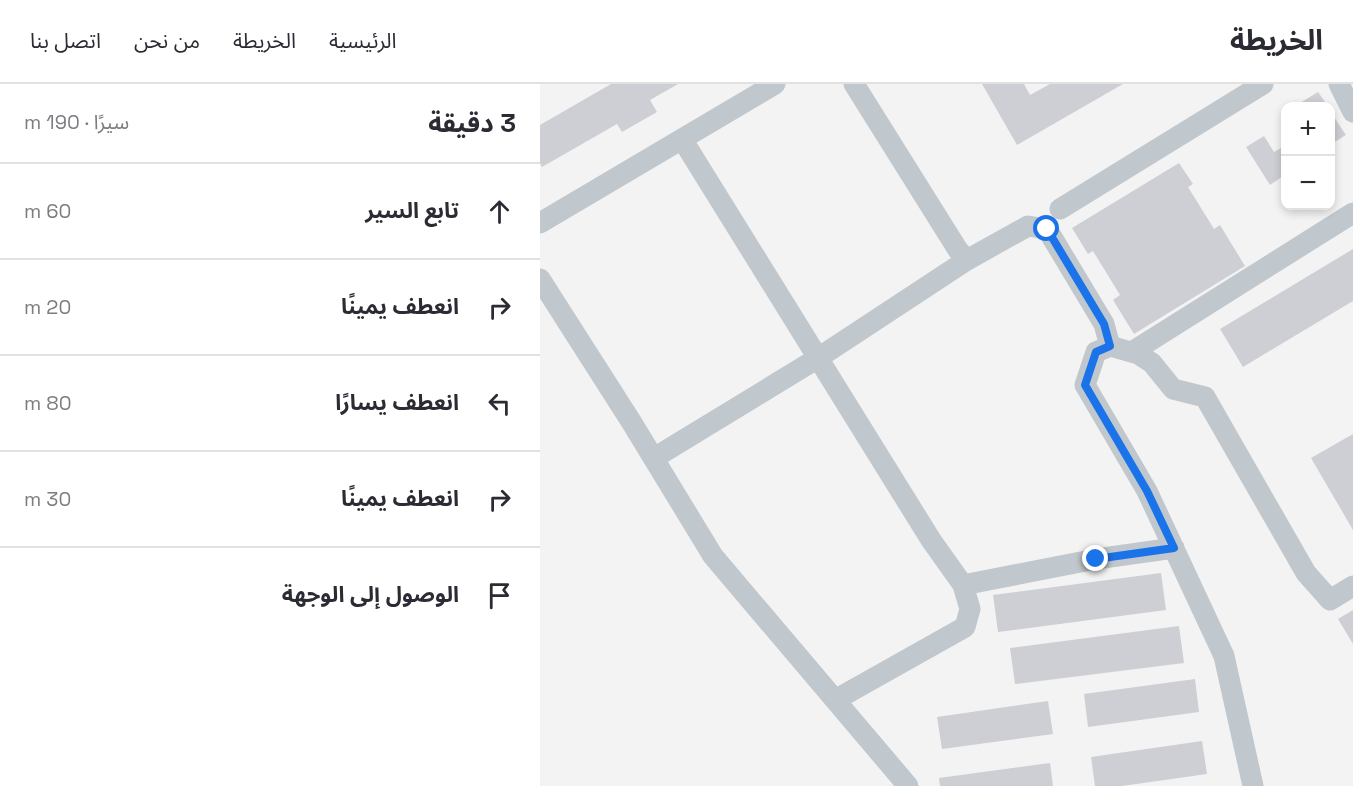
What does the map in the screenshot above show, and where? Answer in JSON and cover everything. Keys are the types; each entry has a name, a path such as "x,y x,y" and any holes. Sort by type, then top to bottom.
{"street":[{"path":"540,222 775,84"},
{"path":"854,84 958,250 967,260"},
{"path":"1060,209 1263,84"},
{"path":"1339,84 1353,112"},
{"path":"682,139 931,540 963,585 970,609 965,627 835,700"},
{"path":"1132,352 1353,213"},
{"path":"654,458 818,358 967,260 1028,226 1047,229 1104,324 1110,346"},
{"path":"540,279 654,458 713,556 908,786"},
{"path":"1253,786 1224,656 1147,491 1085,385 1096,352 1110,346 1132,352 1152,363 1173,389 1205,397 1306,573 1330,600 1353,586"},
{"path":"963,585 1096,559 1174,548"}],"building":[{"path":"611,84 678,84 650,100 657,112 622,132 617,124 542,167 540,163 540,125"},
{"path":"982,84 1024,84 1030,95 1050,84 1123,84 1017,145"},
{"path":"1318,92 1325,102 1302,102"},
{"path":"1335,118 1346,135 1335,142"},
{"path":"1264,136 1274,152 1281,148 1281,177 1270,185 1246,147"},
{"path":"1179,163 1193,184 1188,187 1214,229 1220,225 1245,266 1134,334 1113,300 1120,295 1093,251 1088,254 1072,228"},
{"path":"1353,249 1353,301 1243,367 1220,329"},
{"path":"1353,434 1353,530 1311,458"},
{"path":"1161,573 1166,610 998,632 993,595"},
{"path":"1353,610 1353,644 1338,619"},
{"path":"1179,626 1184,663 1015,684 1010,648"},
{"path":"1195,679 1199,712 1088,727 1084,694"},
{"path":"1048,701 1053,734 942,749 937,717"},
{"path":"1202,741 1207,774 1122,786 1095,786 1091,757"},
{"path":"1050,763 1053,786 940,786 939,778"}],"route":[{"path":"1047,229 1104,324 1110,346 1096,352 1085,385 1147,491 1174,548 1096,559"}]}
